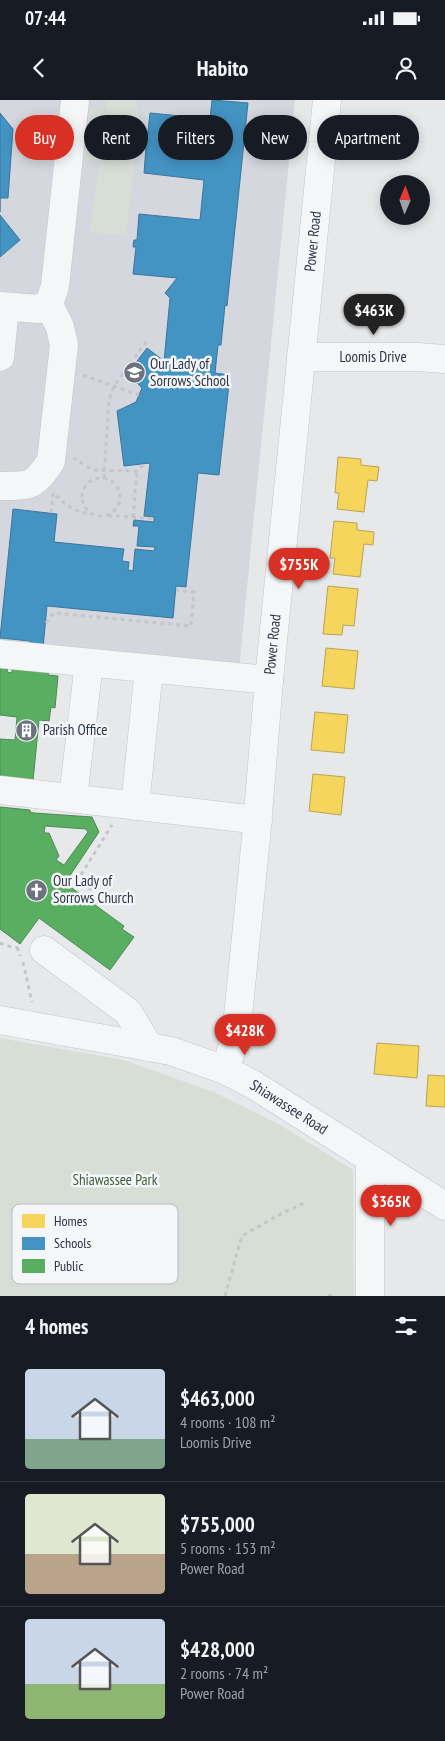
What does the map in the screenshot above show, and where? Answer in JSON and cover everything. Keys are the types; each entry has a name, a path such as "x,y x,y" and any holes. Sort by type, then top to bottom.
{"street":[{"path":"0,486 26,486 40,476 51,461 64,345 60,327 50,305 55,286 75,100"},
{"name":"Power Road","path":"225,1070 236,1036 258,820 269,680 327,100"},
{"path":"0,357 3,307 38,310 50,305"},
{"name":"Loomis Drive","path":"301,357 418,357 445,359"},
{"path":"0,654 269,680"},
{"path":"73,798 88,663"},
{"path":"126,812 149,669"},
{"path":"0,790 73,798 126,812 258,820"},
{"path":"44,950 128,1012 149,1046"},
{"name":"Shiawassee Road","path":"0,1020 149,1046 171,1051 225,1070 254,1084 445,1206"},
{"path":"370,1159 370,1296"}],"path":[{"path":"104,478 109,400 114,386 146,342"},
{"path":"79,373 139,395"},
{"path":"71,457 93,470 137,471"},
{"path":"133,517 137,471 144,464"},
{"path":"90,514 85,509 81,494 89,482 96,478 104,478 111,481 120,493 120,501 117,508 105,517"},
{"path":"51,513 53,493 66,505 79,512 98,517 154,519"},
{"path":"46,623 54,613 191,626 194,592 176,590"},
{"path":"72,615 73,608"},
{"path":"101,618 102,611"},
{"path":"129,620 130,614"},
{"path":"158,617 158,623"},
{"path":"85,897 92,886 79,878 126,812"},
{"path":"17,947 25,968 32,1002"},
{"path":"225,1296 242,1236 277,1216 304,1204"},
{"path":"328,1296 335,1294"}],"shaded area":[{"name":"Our Lady of Sorrows School","path":"0,100 295,100 294,115 243,115 243,160 289,160 239,669 0,645"}],"green space":[{"path":"106,100 136,100 138,115 88,115 89,109 106,111"},
{"path":"88,160 135,160 126,236 90,232 99,162"},
{"name":"Shiawassee Park","path":"0,1038 123,1060 211,1091 282,1126 353,1170 354,1296 0,1296"}],"building: Homes":[{"path":"338,457 361,459 361,465 379,467 377,481 368,480 364,512 337,509 339,493 335,493"},
{"path":"334,521 357,523 357,530 374,532 373,545 364,544 360,577 333,574 335,558 330,558"},
{"path":"328,586 358,589 354,626 343,625 342,635 323,634"},
{"path":"326,648 358,651 354,689 322,686"},
{"path":"315,712 348,715 344,753 311,750"},
{"path":"313,774 345,777 341,815 309,811"},
{"path":"377,1043 419,1046 417,1078 374,1074"},
{"path":"428,1075 445,1076 445,1107 426,1106"}],"building: Schools":[{"path":"212,100 248,103 247,115 243,115 243,151 227,306 225,305 221,345 218,345 215,373 230,375 219,475 198,473 186,587 176,586 173,618 47,606 43,648 30,646 30,641 0,638 13,509 57,514 54,542 124,549 122,561 129,562 128,570 133,571 135,549 154,551 155,547 137,546 139,526 133,526 134,520 154,522 154,517 144,516 150,463 124,466 117,411 136,402 142,388 128,373 147,348 164,361 170,298 165,293 177,278 133,274 136,247 133,247 134,240 137,240 139,214 200,220 204,180 144,173 145,160 148,160 150,113 170,115 158,115 158,160 233,160 233,115 210,115"},
{"path":"0,113 13,129 8,198 0,198"},
{"path":"0,215 20,240 0,257"}],"building: Public":[{"name":"Parish Office","path":"0,665 8,666 7,672 12,673 12,666 49,669 48,675 58,676 55,708 51,707 49,721 39,720 33,781 0,778 0,739 15,740 17,717 0,715"},
{"name":"Our Lady of Sorrows Church","path":"0,807 30,810 30,812 34,813 92,817 99,832 65,883 124,926 122,929 134,937 110,970 39,918 20,944 0,929","holes":["45,826 86,829 88,832 64,865 56,860 59,856 49,833 44,833"]}],"place":[{"name":"Our Lady of Sorrows School","path":"134,373"},
{"name":"Parish Office","path":"27,730"},
{"name":"Our Lady of Sorrows Church","path":"37,890"}]}
